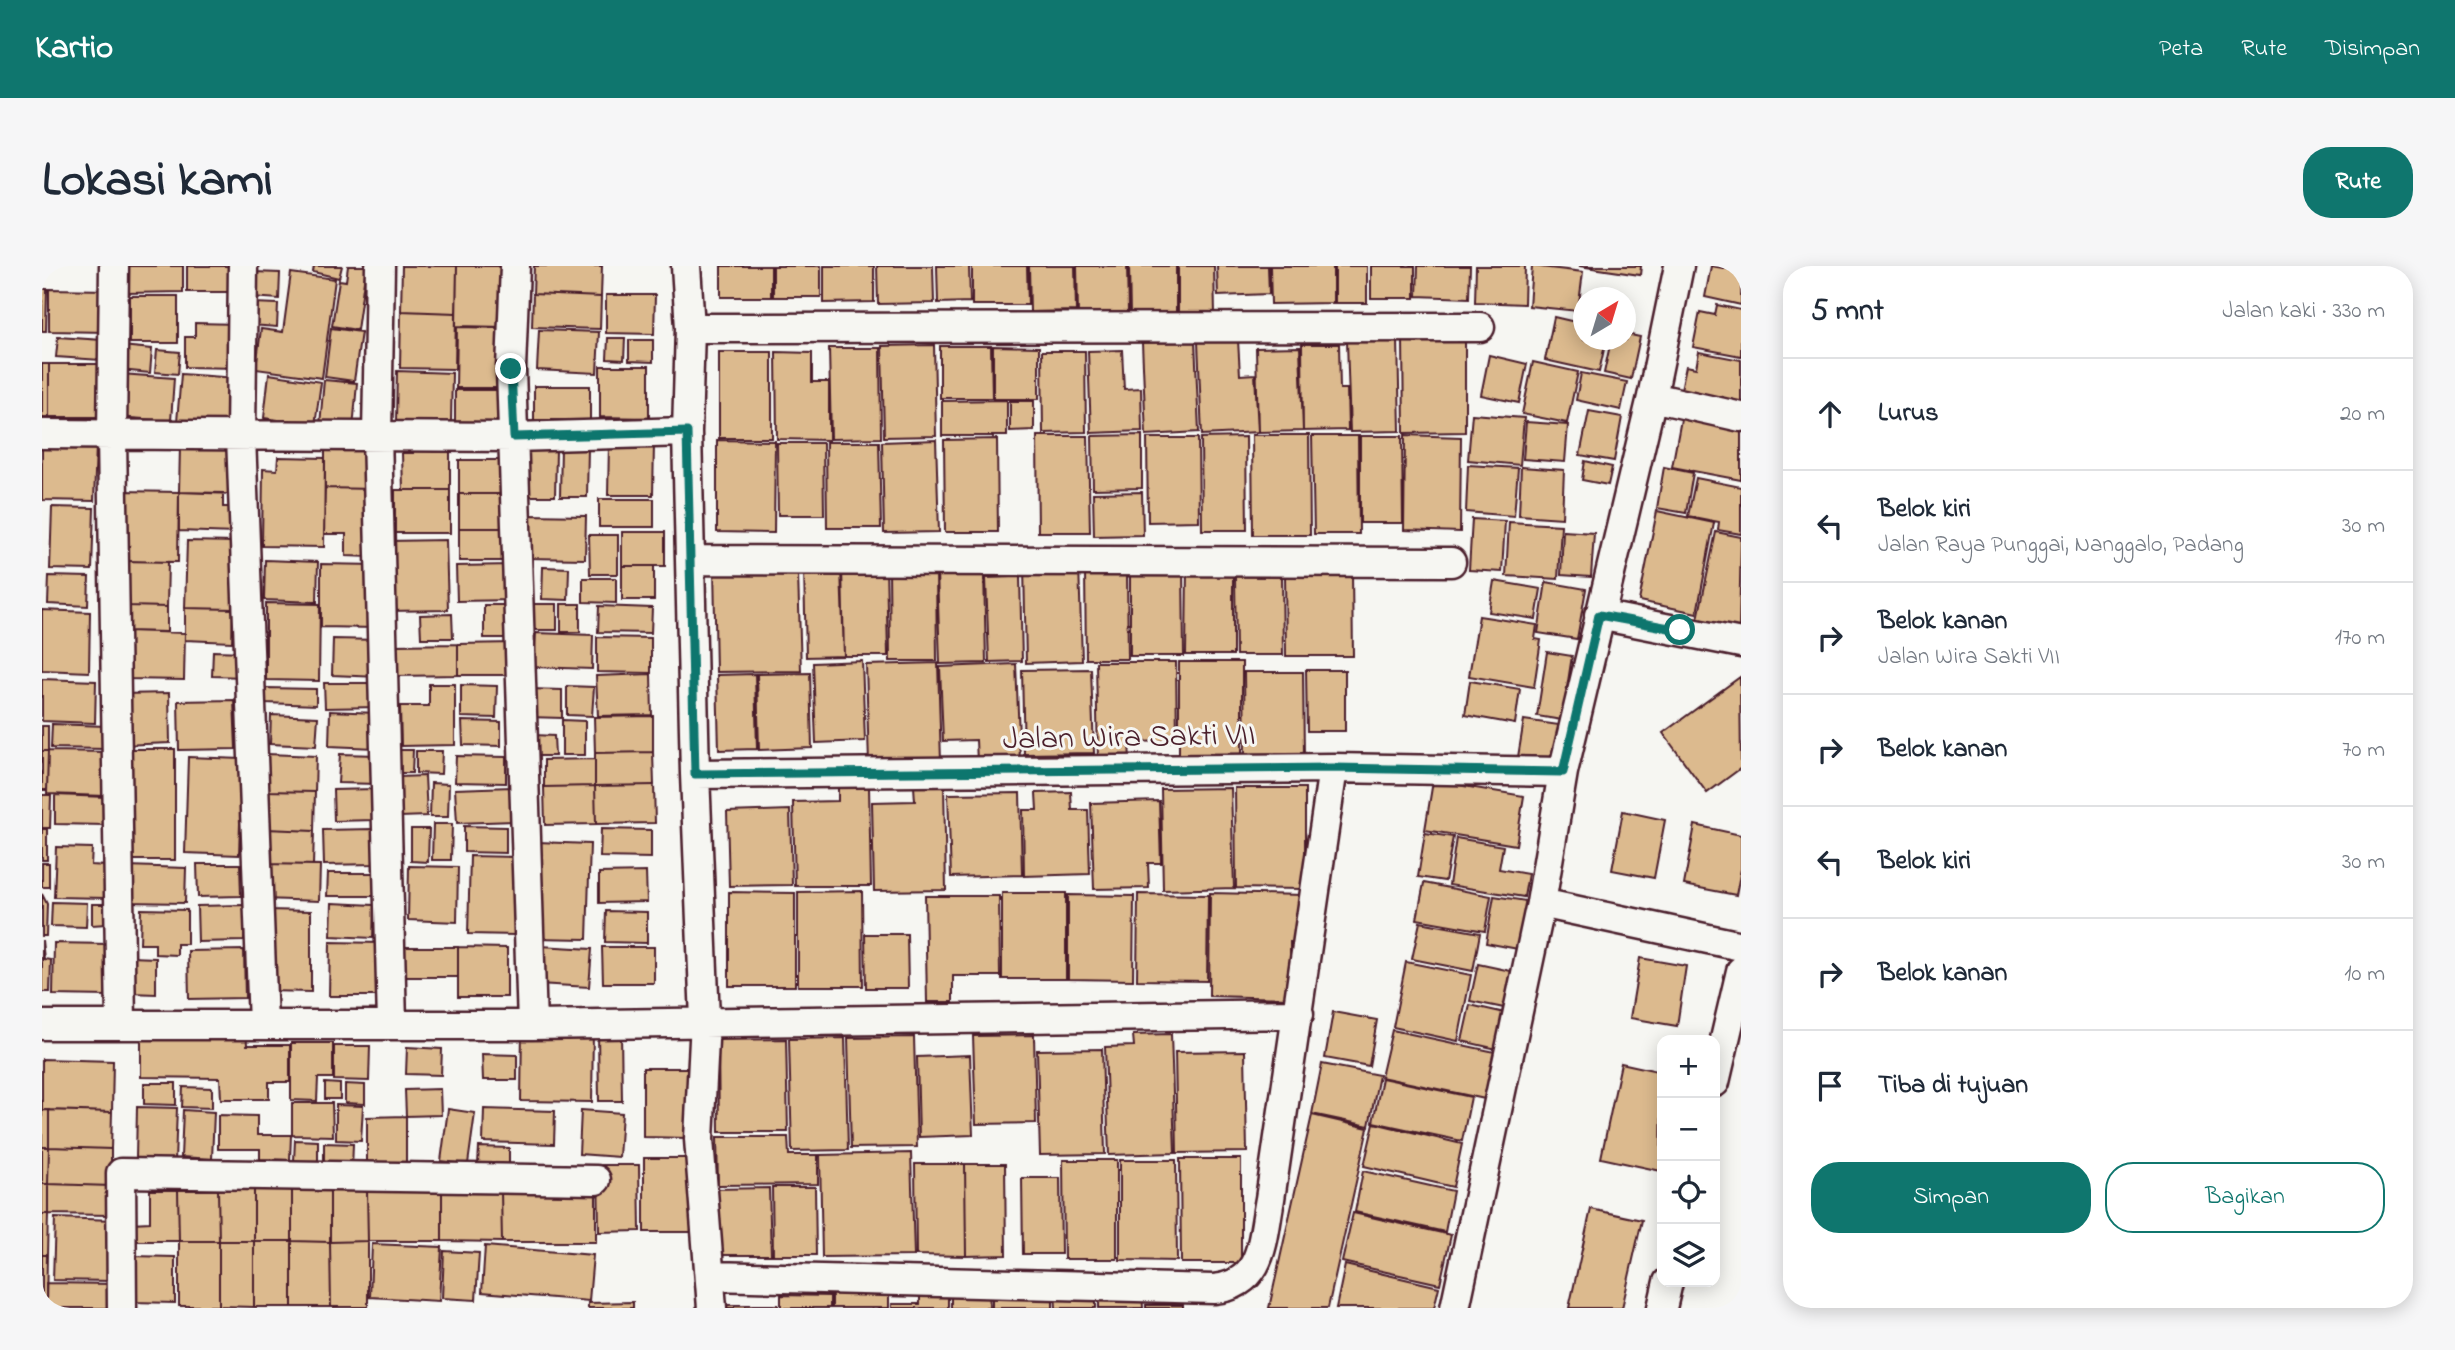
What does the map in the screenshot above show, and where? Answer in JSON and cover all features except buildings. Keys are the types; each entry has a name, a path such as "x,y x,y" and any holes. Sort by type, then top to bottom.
{"street":[{"path":"114,266 112,436 121,1024"},
{"path":"243,266 242,436 263,1024"},
{"path":"380,266 377,435 392,1024"},
{"path":"515,266 511,369 532,1024"},
{"path":"686,266 690,328 687,432 695,774 705,1020 699,1139 712,1308"},
{"path":"1455,1308 1541,903 1563,772 1652,397 1679,266"},
{"path":"690,328 1480,327"},
{"path":"1652,397 1741,416"},
{"path":"42,434 514,437 687,432"},
{"path":"691,560 1451,562"},
{"path":"1599,615 1741,643"},
{"path":"710,1276 1214,1289 1238,1284 1258,1261 1299,1014 1333,768"},
{"name":"Jalan Wira Sakti VII","path":"695,774 1333,768 1563,772"},
{"path":"1541,903 1741,946"},
{"path":"1720,1061 1741,971"},
{"path":"42,1025 532,1024 1299,1014"},
{"path":"122,1308 121,1173 596,1180"},
{"path":"1661,1308 1667,1287"}],"route":[{"path":"511,369 514,437 687,432 695,774 1333,768 1563,772 1599,615 1680,630"}]}
